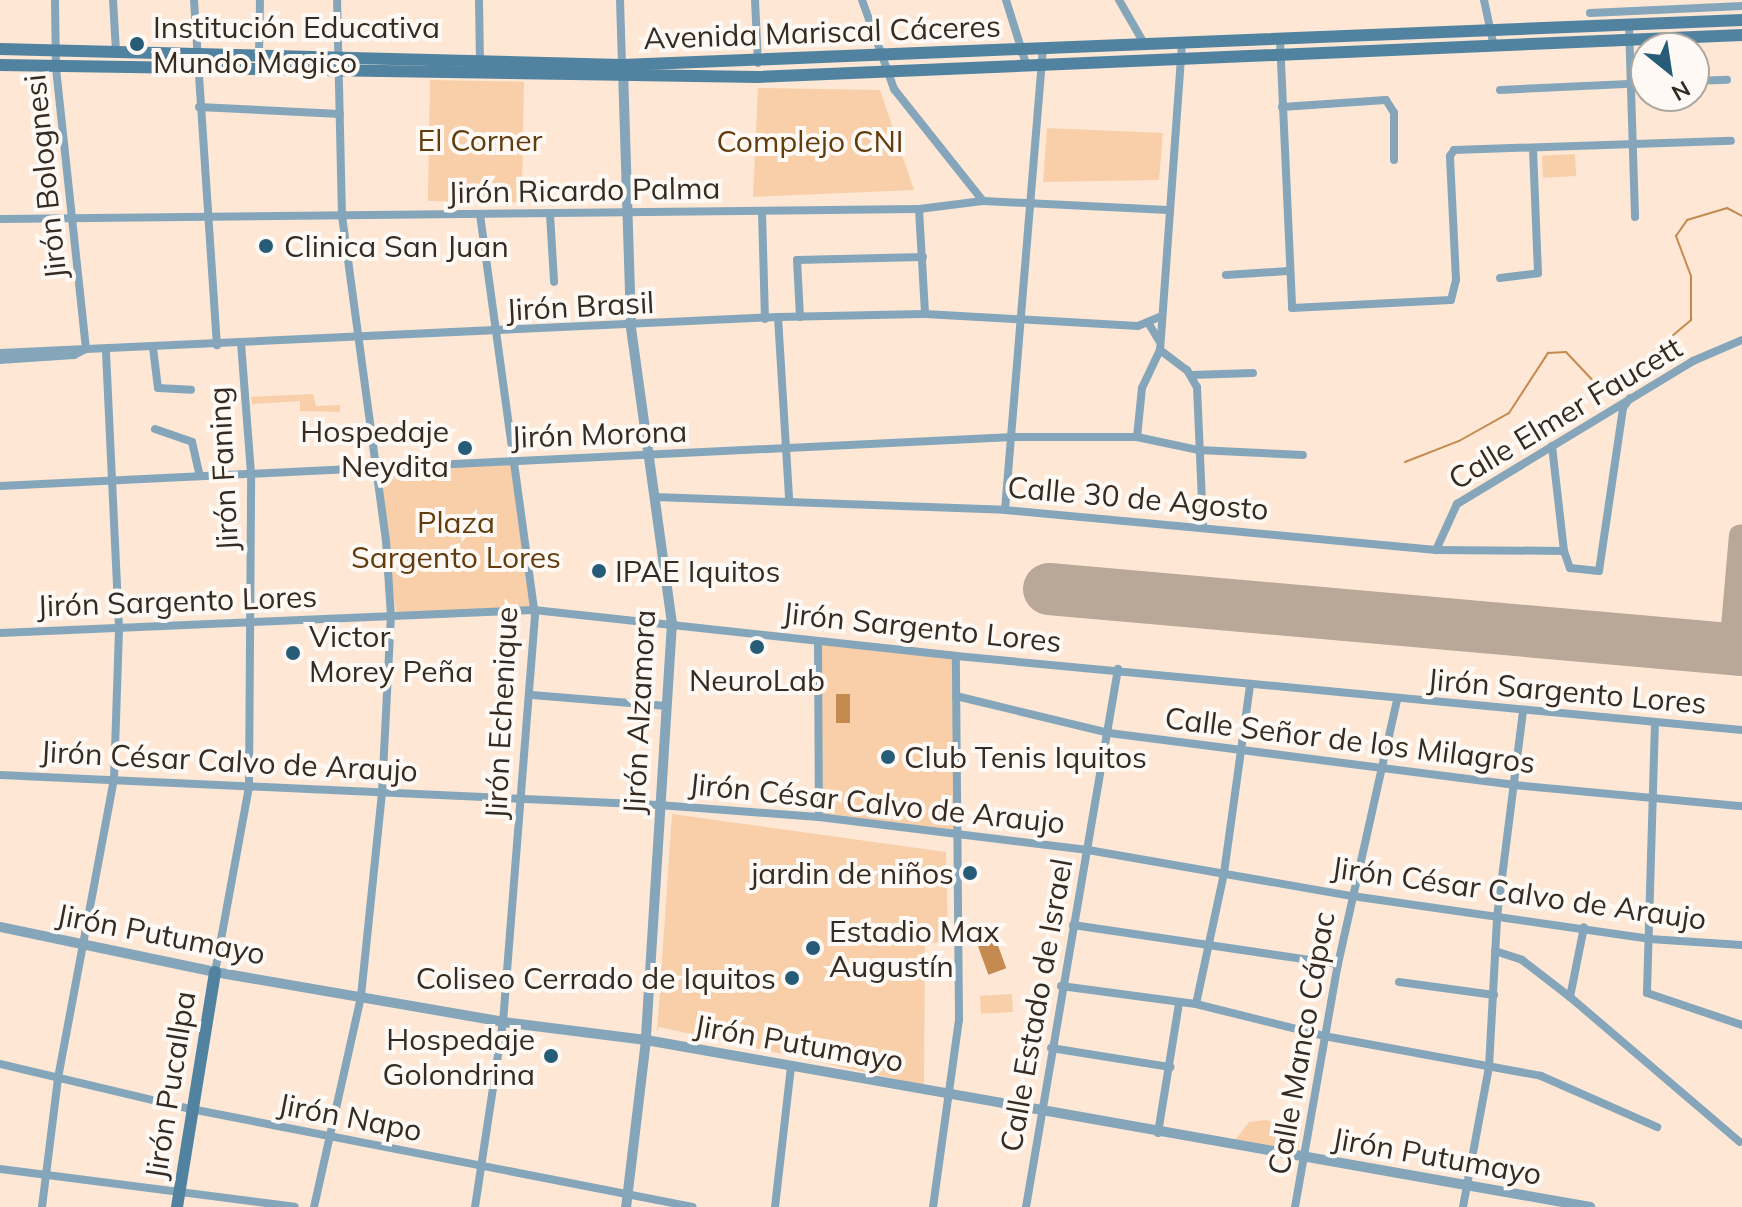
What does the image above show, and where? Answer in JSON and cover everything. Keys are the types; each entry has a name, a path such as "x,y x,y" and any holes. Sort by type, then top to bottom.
{"main road":[{"name":"Avenida Mariscal Cáceres","path":"0,65 197,69 340,65 622,71 886,71 1043,57 1630,32 1742,20"},
{"name":"Avenida Mariscal Cáceres","path":"1710,34 1742,35"},
{"name":"Avenida Mariscal Cáceres","path":"1043,57 1145,46 1183,50"},
{"name":"Avenida Mariscal Cáceres","path":"0,49 259,56 340,65"},
{"name":"Avenida Mariscal Cáceres","path":"622,71 880,58 1024,58"},
{"name":"Jirón Pucallpa","path":"177,1207 215,972"}],"street":[{"name":"Jirón Bolognesi","path":"55,0 56,66 86,349"},
{"path":"113,0 116,51"},
{"name":"Jirón Faning","path":"194,0 217,345"},
{"path":"259,56 260,0"},
{"path":"314,1207 327,1136 361,996 382,792 391,616 360,340 342,217 337,0"},
{"path":"479,0 479,68"},
{"name":"Jirón Alzamora","path":"620,0 631,328 646,457 655,497 672,623 646,1040 627,1201"},
{"path":"755,0 758,63"},
{"path":"862,0 880,58 894,89 983,201"},
{"path":"1006,0 1024,58"},
{"path":"1119,0 1145,46"},
{"path":"1484,0 1492,36"},
{"path":"1590,13 1742,6"},
{"path":"1280,46 1292,308 1451,300 1456,280 1451,152 1731,141"},
{"path":"1137,437 1142,388 1160,346 1168,210 1183,50"},
{"path":"1005,510 1025,318 1043,57"},
{"path":"1710,81 1727,80"},
{"path":"1500,90 1630,84"},
{"path":"1282,107 1386,100 1394,113 1394,160"},
{"path":"199,107 340,114"},
{"path":"1633,112 1635,217"},
{"path":"1500,278 1538,273 1533,149"},
{"name":"Jirón Ricardo Palma","path":"0,219 762,212 919,209 983,201 1168,210"},
{"path":"919,209 925,314"},
{"path":"762,212 765,319"},
{"path":"550,214 554,282"},
{"name":"Jirón Echenique","path":"475,1207 503,1022 532,695 534,610 480,215"},
{"path":"800,317 797,260 923,257"},
{"path":"1226,275 1288,271"},
{"name":"Jirón Brasil","path":"0,360 74,355 86,349 106,351 631,328 778,317 925,314 1149,324"},
{"path":"1162,316 1149,324 1160,346 1191,375 1197,387 1203,526"},
{"path":"778,317 789,499"},
{"name":"Calle Elmer Faucett","path":"1436,550 1457,504 1693,361 1742,340"},
{"name":"Jirón Faning","path":"215,972 249,786 253,622 251,473 241,344"},
{"path":"153,348 158,388 191,390"},
{"path":"0,353 86,349"},
{"path":"42,1207 58,1078 114,780 119,628 106,351"},
{"path":"1191,375 1253,373"},
{"path":"1552,446 1564,551 1570,568 1603,568 1623,408 1630,398"},
{"path":"155,429 192,442 200,476"},
{"name":"Jirón Morona","path":"0,486 1013,437 1137,437 1198,450 1303,455"},
{"name":"Calle 30 de Agosto","path":"655,497 789,499 1005,510 1436,550 1564,551"},
{"name":"Jirón Sargento Lores","path":"0,633 534,610 1397,700 1742,730"},
{"path":"818,641 819,817"},
{"path":"933,1207 959,1020 956,656"},
{"name":"Calle Estado de Israel","path":"1026,1207 1039,1112 1118,669"},
{"path":"1196,1004 1224,873 1250,685"},
{"path":"532,695 667,706"},
{"name":"Calle Señor de los Milagros","path":"956,696 1109,733 1514,785 1649,800 1742,806"},
{"name":"Calle Manco Cápac","path":"1295,1207 1338,964 1397,700"},
{"path":"1463,1207 1489,1067 1497,917 1523,710"},
{"path":"1655,722 1649,800 1647,993 1742,1025"},
{"name":"Jirón César Calvo de Araujo","path":"0,775 659,805 819,817 957,837 1088,850 1352,896 1584,927 1649,939 1742,945"},
{"path":"1073,925 1338,964"},
{"name":"Jirón Putumayo","path":"0,927 215,972 503,1022 646,1040 1039,1112 1590,1207"},
{"path":"1570,997 1584,927"},
{"path":"1495,951 1522,960 1570,997 1740,1142"},
{"path":"1399,982 1494,995"},
{"path":"1061,986 1196,1004 1324,1036 1555,1080 1657,1127"},
{"path":"1158,1133 1179,1003"},
{"path":"1051,1048 1170,1067"},
{"name":"Jirón Napo","path":"0,1064 191,1109 483,1168 627,1201 693,1207"},
{"path":"775,1207 791,1067"},
{"path":"0,1169 179,1188 295,1207"}],"green space":[{"name":"El Corner","path":"430,80 524,82 522,203 428,201"},
{"name":"Complejo CNI","path":"758,88 880,90 914,190 753,197"},
{"path":"1047,128 1163,133 1159,180 1043,182"},
{"path":"1575,154 1576,176 1543,178 1542,156"},
{"path":"313,394 316,406 340,405 340,412 300,411 300,401 252,404 251,397"},
{"name":"Plaza Sargento Lores","path":"515,460 534,610 397,616 375,467"},
{"name":"Club Tenis Iquitos","path":"818,641 956,656 957,837 819,817"},
{"name":"Coliseo Cerrado de Iquitos","path":"672,814 946,852 948,942 925,943 924,1085 659,1027 657,1033"},
{"path":"1012,994 1013,1012 981,1014 980,996"},
{"path":"1265,1120 1302,1127 1298,1149 1287,1152 1233,1143 1249,1122"}],"shaded area":[{"path":"836,694 850,694 850,723 836,723"},
{"path":"996,940 1006,968 988,975 978,946"}],"waterway":[{"path":"1405,462 1459,441 1509,413 1548,353 1566,352 1598,386 1621,379 1691,320 1691,276 1676,236 1687,220 1727,208 1742,216"}],"taxiway":[{"path":"1730,649 1740,535"}],"runway":[{"path":"1049,589 1742,650"}],"place":[{"name":"Institución Educativa Mundo Magico","path":"137,44"},
{"name":"Clinica San Juan","path":"266,246"},
{"name":"Hospedaje Neydita","path":"465,448"},
{"name":"IPAE Iquitos","path":"599,571"},
{"name":"NeuroLab","path":"757,647"},
{"name":"Victor Morey Peña","path":"293,653"},
{"name":"Club Tenis Iquitos","path":"888,757"},
{"name":"jardin de niños","path":"970,873"},
{"name":"Estadio Max Augustín","path":"813,948"},
{"name":"Coliseo Cerrado de Iquitos","path":"792,978"},
{"name":"Hospedaje Golondrina","path":"551,1056"}]}
